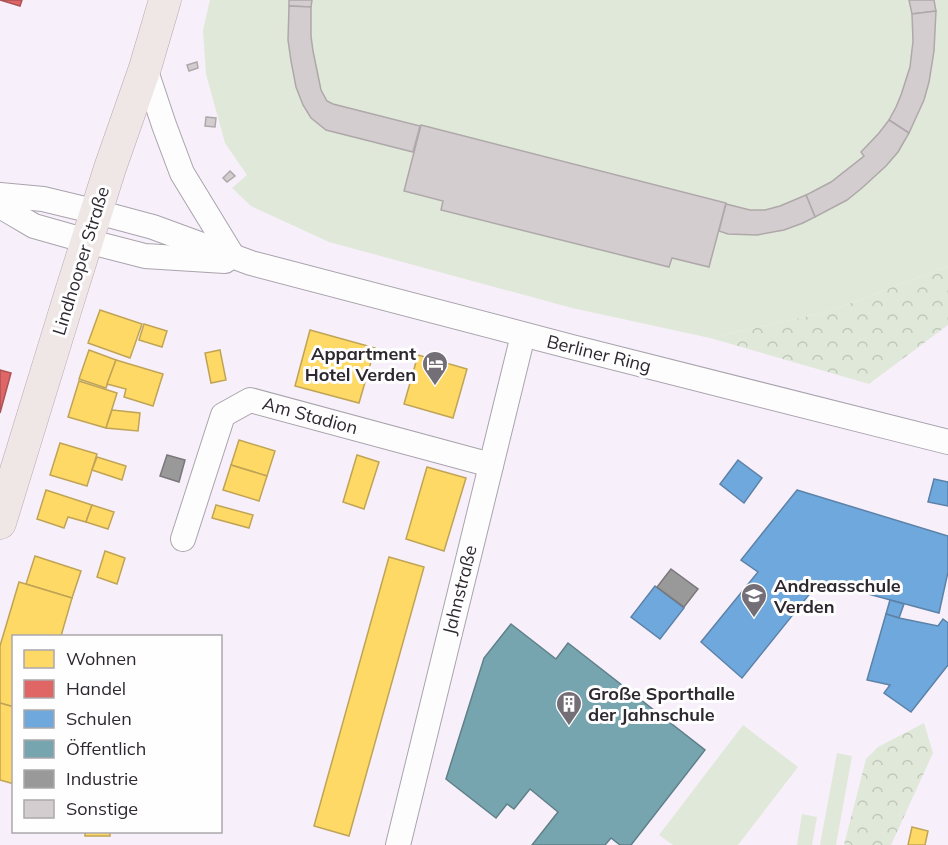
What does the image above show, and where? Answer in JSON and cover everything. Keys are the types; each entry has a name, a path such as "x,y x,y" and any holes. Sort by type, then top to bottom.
{"main road":[{"name":"Lindhooper Straße","path":"0,523 110,168 145,68 165,0"}],"street":[{"path":"145,68 182,173 242,259"},
{"name":"Berliner Ring","path":"0,195 44,199 97,212 153,227 242,259 523,334 948,442"},
{"name":"Berliner Ring","path":"0,206 34,226 145,256 242,259"},
{"name":"Jahnstraße","path":"398,845 523,334"},
{"name":"Am Stadion","path":"183,539 223,415 250,400 491,465"}],"green space":[{"path":"210,0 948,0 948,266 827,312 710,338 572,308 329,242 251,206 232,188 247,175 225,143 206,74 203,30"},
{"path":"948,266 948,325 869,384 710,338 827,312"},
{"path":"924,723 933,753 891,845 844,845 866,759 878,747"},
{"path":"743,725 798,767 738,845 673,845 659,835"},
{"path":"837,753 852,756 836,845 820,845"},
{"path":"802,814 817,817 812,845 797,845"}],"building: Wohnen":[{"path":"100,310 142,324 130,358 88,343"},
{"path":"144,324 167,331 162,347 139,340"},
{"path":"310,330 375,348 359,403 295,386"},
{"path":"89,350 116,360 106,388 79,379"},
{"path":"220,350 226,380 211,383 205,353"},
{"name":"Appartment Hotel Verden","path":"418,355 467,369 453,418 404,404"},
{"path":"116,360 163,374 153,406 124,397 126,389 107,384"},
{"path":"79,381 117,393 106,428 68,417"},
{"path":"112,410 140,413 138,431 106,428"},
{"path":"239,440 275,451 267,476 231,465"},
{"path":"60,443 97,454 87,486 50,475"},
{"path":"357,455 379,462 364,509 343,502"},
{"path":"97,457 126,466 122,480 92,470"},
{"path":"231,465 267,476 259,501 223,490"},
{"path":"427,467 466,478 444,551 406,539"},
{"path":"46,490 92,505 86,522 68,517 64,528 37,519"},
{"path":"92,505 114,512 108,529 86,522"},
{"path":"216,505 253,515 249,528 212,518"},
{"path":"105,551 125,558 117,584 97,577"},
{"path":"35,556 81,571 72,598 26,584"},
{"path":"389,557 424,567 349,836 314,826"},
{"path":"19,582 72,598 61,635 12,635 12,706 0,703 0,646"},
{"path":"0,703 12,706 12,783 0,780"},
{"path":"912,827 928,831 925,845 908,845"},
{"path":"85,833 110,833 110,836 85,836"}],"building: Handel":[{"path":"0,0 22,0 20,6"},
{"path":"0,370 11,373 0,413"}],"building: Schulen":[{"path":"738,460 762,478 744,503 720,484"},
{"path":"934,479 948,482 948,506 928,502"},
{"path":"797,490 948,536 948,572 939,613 820,581 742,678 701,642 758,572 741,560"},
{"path":"655,586 684,608 660,639 631,617"},
{"path":"890,600 904,604 899,618 886,614"},
{"path":"886,614 938,626 943,619 948,623 948,665 911,712 884,693 890,685 867,680"}],"building: Öffentlich":[{"name":"Große Sporthalle der Jahnschule","path":"511,624 556,659 568,643 705,750 631,845 620,845 611,838 605,845 532,845 558,812 530,789 514,809 507,804 496,818 446,779 484,658"}],"building: Industrie":[{"path":"167,455 185,460 179,482 160,476"},
{"path":"671,569 698,589 684,607 657,587"}],"building: Sonstige":[{"path":"289,0 312,0 311,7 289,6"},
{"path":"909,0 934,0 936,11 912,14"},
{"path":"289,6 311,7 313,51 321,90 327,101 420,126 413,152 326,130 311,118 296,87 288,40"},
{"path":"936,11 934,51 929,82 924,100 909,133 889,120 901,95 910,67 913,41 912,14"},
{"path":"197,62 198,68 189,71 187,65"},
{"path":"206,117 216,118 215,127 205,126"},
{"path":"889,120 909,133 898,152 886,166 847,200 815,217 806,195 831,182 864,156 861,152"},
{"path":"421,125 726,203 709,267 672,258 669,267 441,210 443,201 404,191"},
{"path":"230,171 235,176 227,182 223,178"},
{"path":"806,195 815,217 803,223 784,230 757,235 728,234 719,231 726,204 750,210 765,210"}],"place":[{"name":"Appartment Hotel Verden","path":"435,387"},
{"name":"Andreasschule Verden","path":"754,619"},
{"name":"Große Sporthalle der Jahnschule","path":"569,727"}]}
